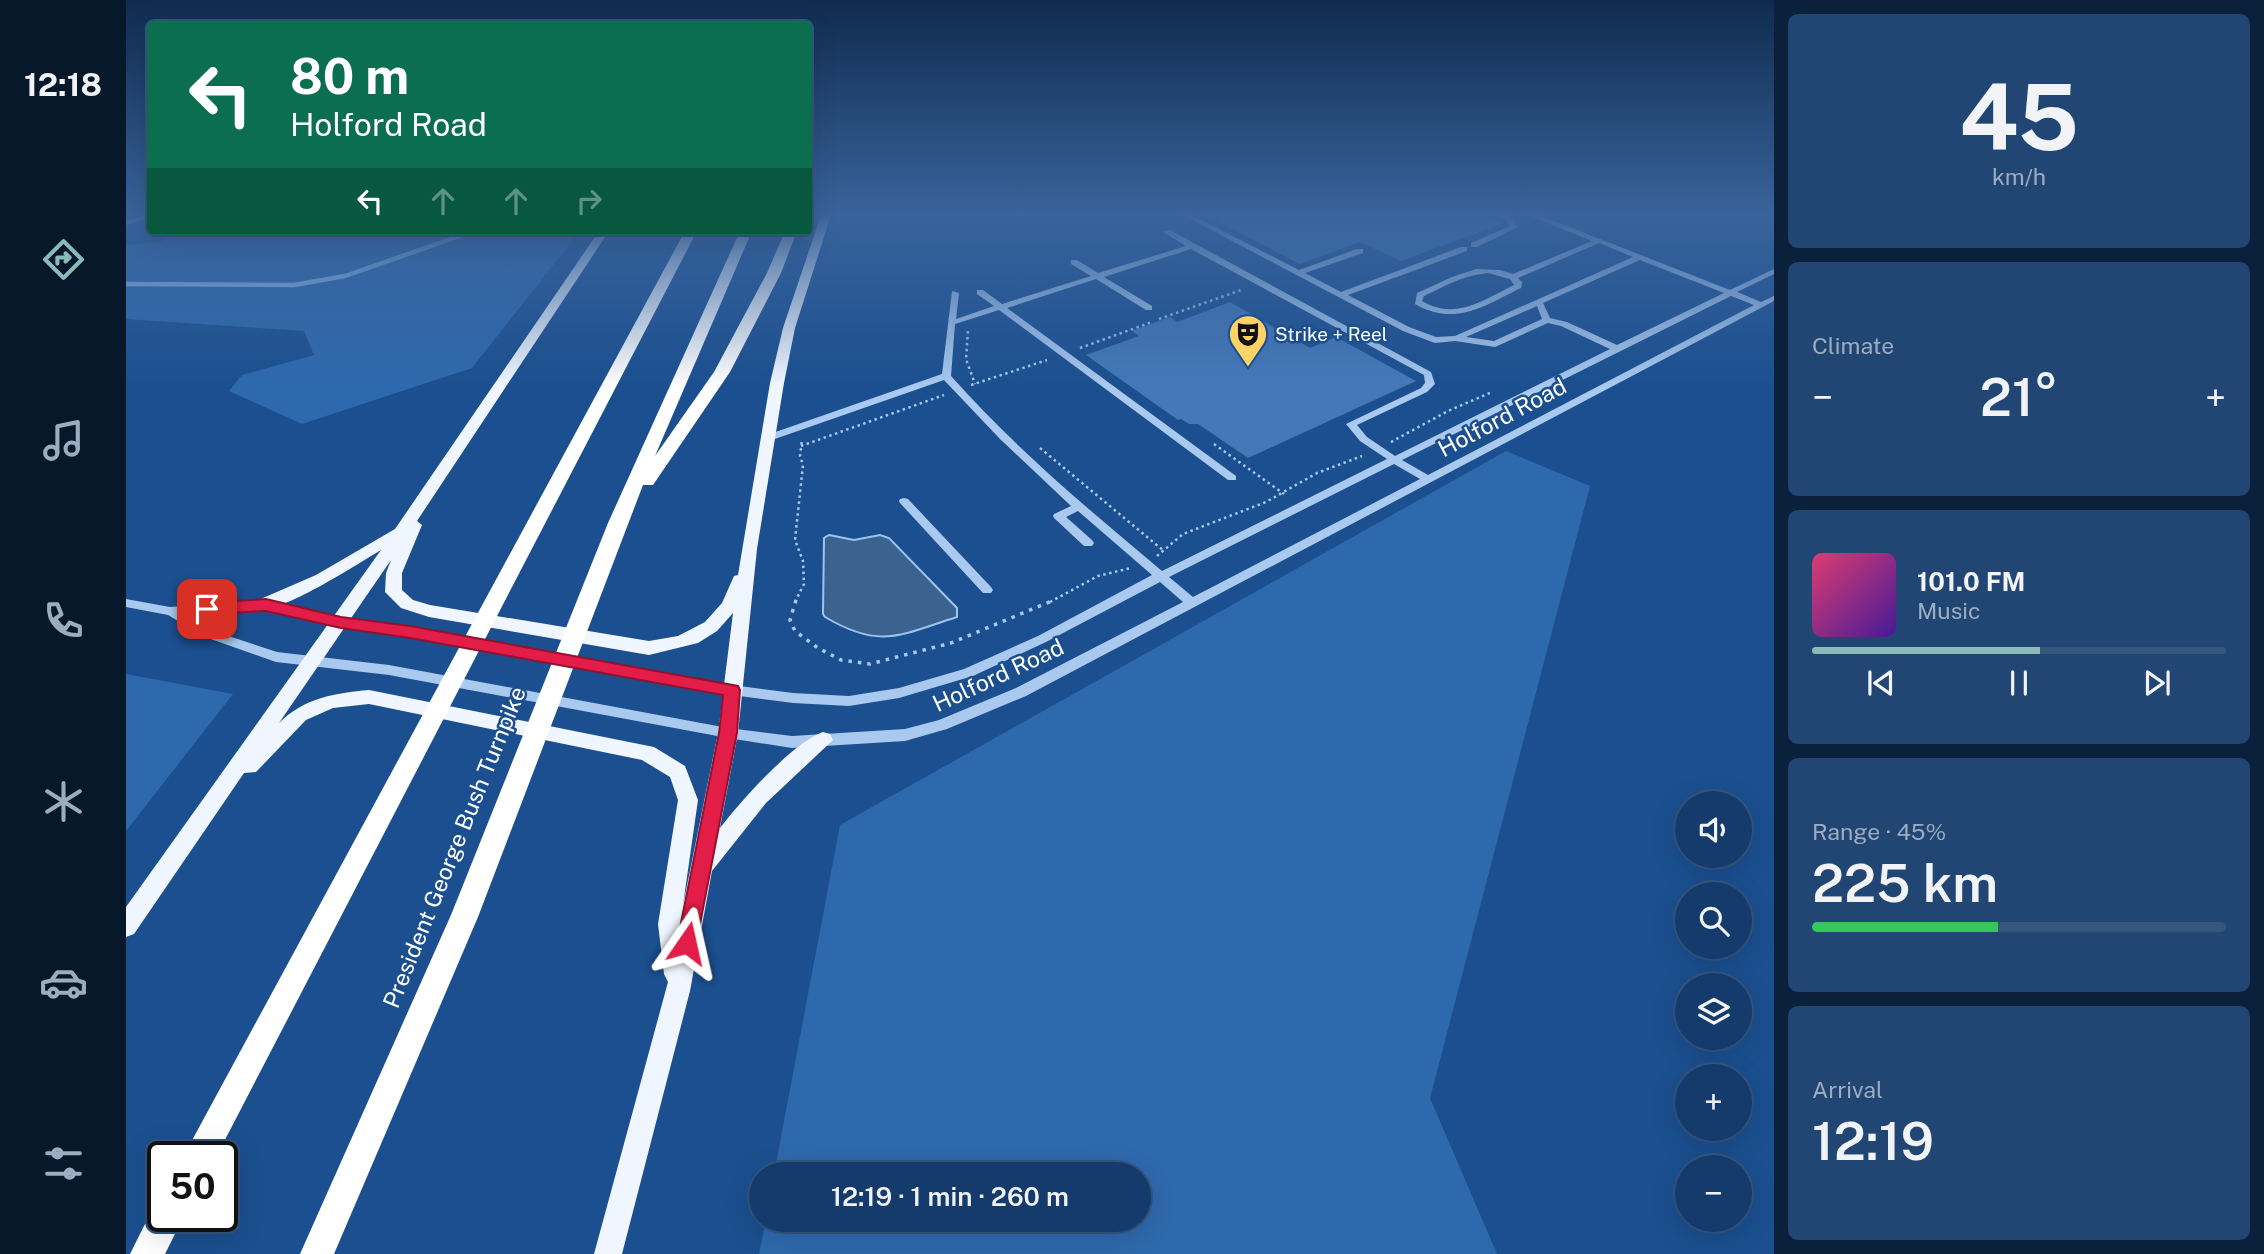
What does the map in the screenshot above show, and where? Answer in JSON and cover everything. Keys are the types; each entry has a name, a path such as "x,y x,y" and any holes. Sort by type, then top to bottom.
{"highway":[{"path":"208,1141 670,271"},
{"name":"President George Bush Turnpike","path":"317,1254 464,917 617,523 729,271"},
{"path":"617,523 722,372 775,271"},
{"path":"326,1254 359,1161"},
{"path":"147,1254 159,1232"}],"main road":[{"path":"126,926 341,622 577,271"},
{"path":"608,1254 678,991 728,733 748,561 768,438 789,328 808,271"},
{"path":"425,495 394,573 393,592 407,604 429,611 649,648 670,646 695,637 715,624 727,610 748,561"},
{"path":"262,605 322,579 403,528"},
{"path":"205,811 299,715 331,701 369,697 648,753 678,772 688,800 669,924 678,991"},
{"path":"701,870 740,816 771,783 823,740"}],"street":[{"path":"1088,271 1149,308"},
{"path":"951,323 1114,271"},
{"path":"1237,271 1428,374 1430,384 1424,390 1351,424 1353,430 1428,480"},
{"path":"1293,271 1419,335 1435,340 1457,338 1495,344 1547,320 1564,324 1618,349"},
{"path":"1298,273 1305,271"},
{"path":"1341,295 1405,271"},
{"path":"1476,271 1420,295 1418,302 1434,311 1454,315 1518,286 1513,277 1490,271"},
{"path":"1513,277 1528,271"},
{"path":"1457,338 1610,271"},
{"path":"1675,271 1762,304"},
{"name":"Holford Road","path":"126,603 170,611 262,605 341,622 732,690 849,701 899,693 980,667 1042,639 1161,576 1774,271"},
{"path":"980,292 1232,478"},
{"path":"955,293 946,376 993,429 1192,603"},
{"name":"Holford Road","path":"170,611 209,634 276,657 389,670 728,733 792,742 905,735 942,725 1021,692 1774,298"},
{"path":"1539,302 1547,320"},
{"path":"768,438 946,376"},
{"path":"904,501 987,590"},
{"path":"1080,506 1058,516 1088,543"}],"path":[{"path":"967,338 966,359 971,376"},
{"path":"968,386 1055,357"},
{"path":"1388,444 1448,411 1492,392"},
{"path":"801,446 946,394"},
{"path":"802,435 803,465 795,540 803,561 804,584 791,611 790,620 795,631 818,648 841,660 870,664 951,643 1057,599 1098,576 1129,569"},
{"path":"1044,451 1164,551"},
{"path":"1156,556 1191,530 1284,494 1317,473 1371,453"},
{"path":"1241,463 1284,494"}],"shaded area":[{"path":"126,271 549,271 472,368 302,424 229,391 242,375 314,355 304,331 126,319"},
{"path":"1506,451 1590,486 1430,1098 1497,1254 759,1254 764,1232 1151,1232 1151,1162 776,1162 840,825"},
{"path":"829,535 854,540 880,535 889,538 957,608 957,617 905,634 876,636 844,627 825,617 824,538"},
{"path":"126,674 233,694 126,831"}],"building":[{"name":"Strike + Reel","path":"1230,302 1310,348 1336,337 1416,381 1248,458 1198,424 1178,420 1086,355 1139,336 1132,331 1170,317 1177,322"}],"waterway":[{"path":"126,284 294,285 361,271"}],"place":[{"name":"Strike + Reel","path":"1248,368"}],"route":[{"path":"207,609 266,605 341,622 732,690 728,733 687,943"}]}
